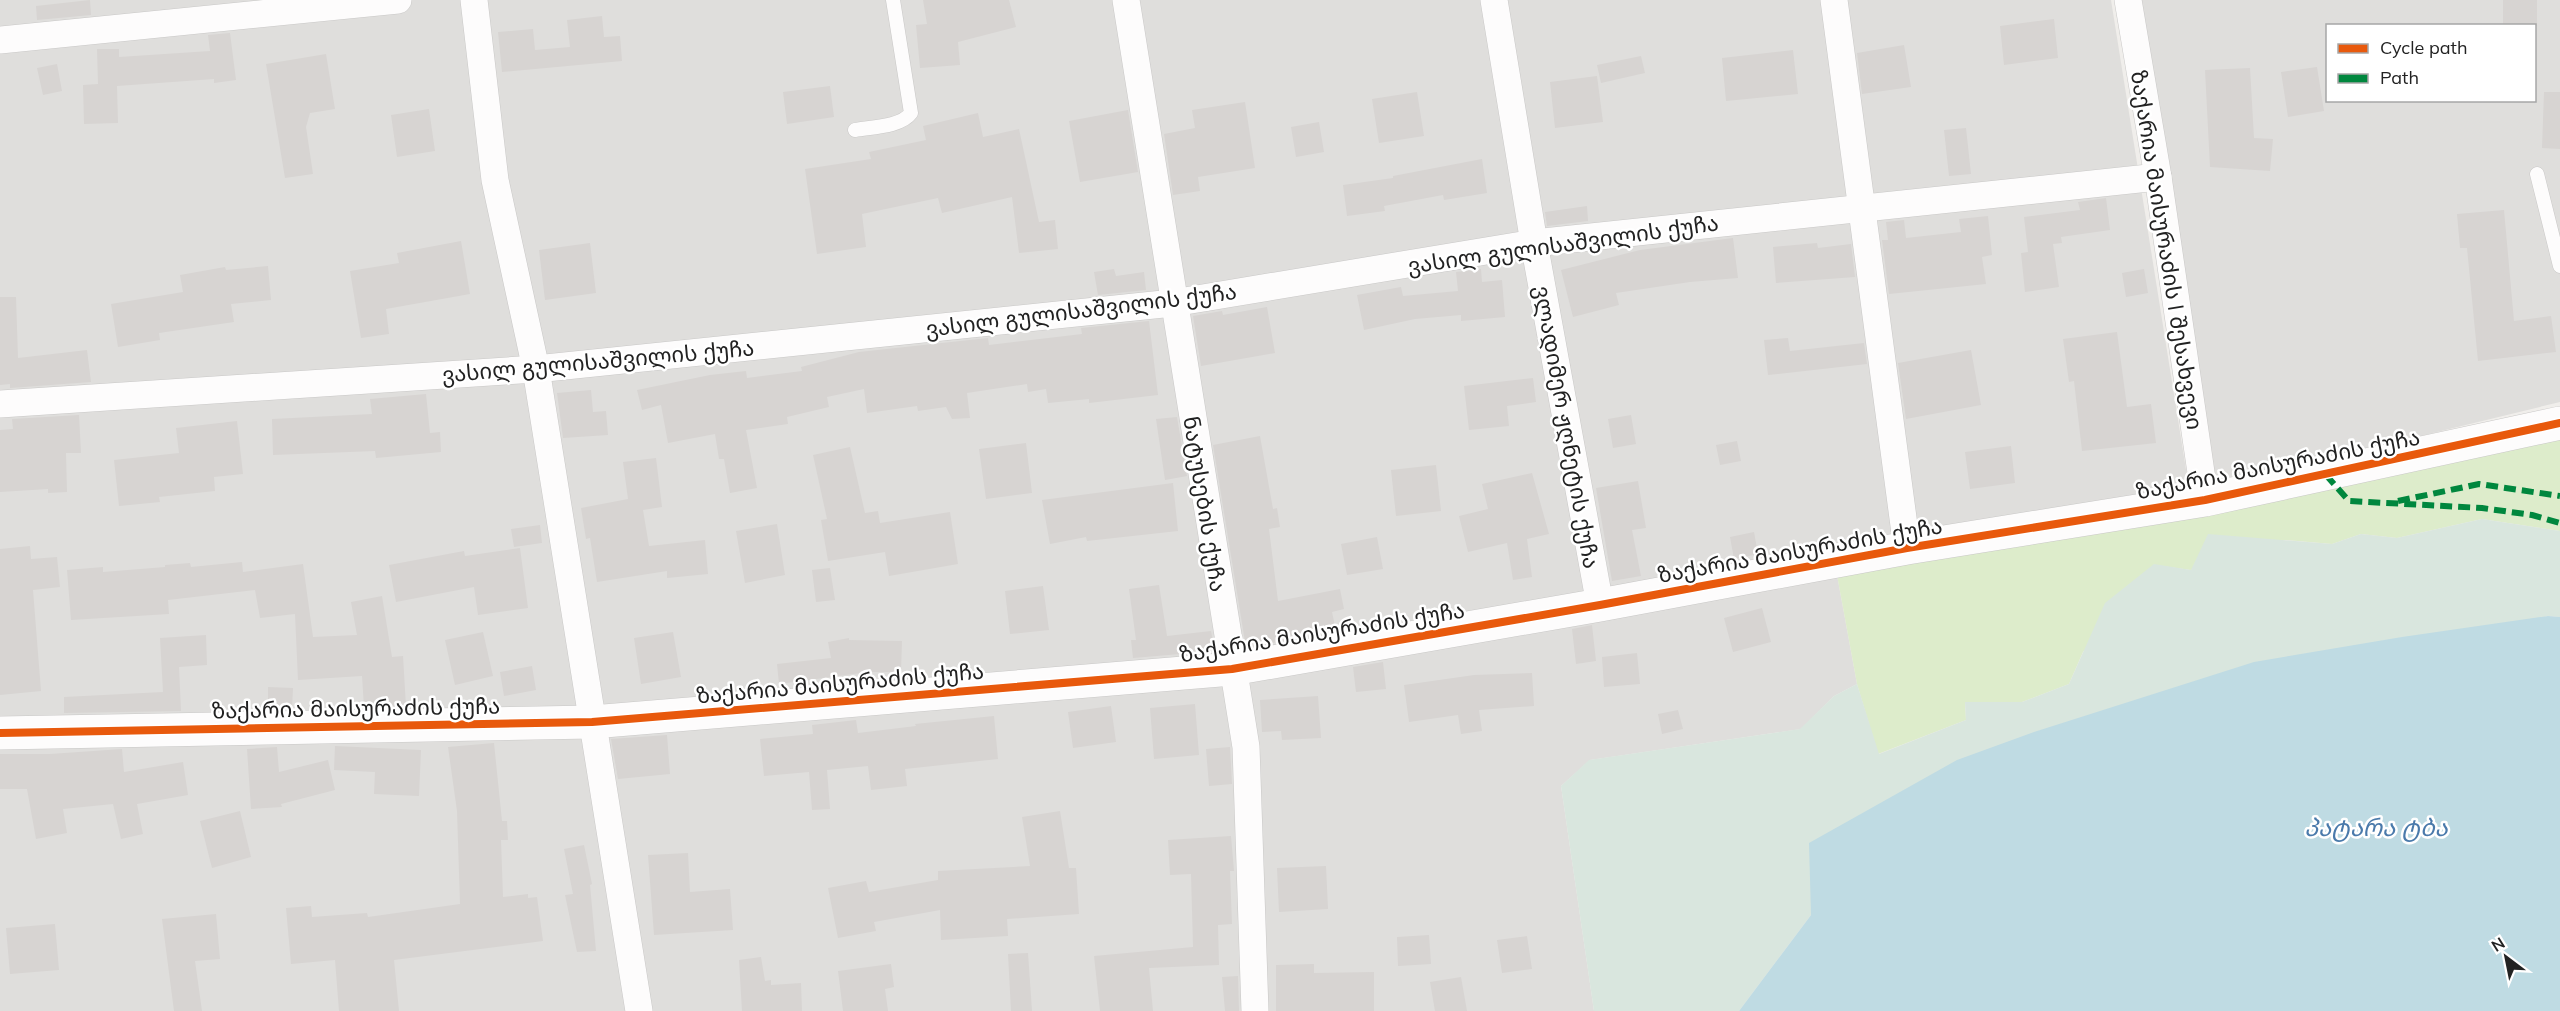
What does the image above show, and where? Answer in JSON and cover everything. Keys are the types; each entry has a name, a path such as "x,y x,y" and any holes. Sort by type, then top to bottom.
{"street":[{"path":"0,40 398,0"},
{"path":"474,0 495,180 536,369 639,1011"},
{"name":"ნატუსების ქუჩა","path":"1126,0 1246,747 1255,1011"},
{"name":"ვლადიმერ ჟღნეტის ქუჩა","path":"1494,0 1534,243 1600,605"},
{"path":"1834,0 1908,548"},
{"name":"ზაქარია მაისურაძის I შესახვევი","path":"2128,0 2158,177 2205,500"},
{"name":"ვასილ გულისაშვილის ქუჩა","path":"0,404 536,369 1173,303 1534,243 2158,177"},
{"name":"ზაქარია მაისურაძის ქუჩა","path":"0,733 592,722 1232,669 1600,605 1908,548 2205,500 2560,423"}],"lane":[{"path":"855,130 898,122 908,118 911,113 892,0"},
{"path":"2537,174 2560,266"}],"shaded area":[{"path":"0,0 2111,0 2188,482 2180,490 1217,665 565,718 0,725"},
{"path":"2137,0 2560,0 2560,402 2371,448 2214,481"},
{"path":"2482,519 2560,531 2560,617 2547,616 1811,915 1739,1011 1594,1011 1561,786 1589,760 1800,729 1834,696 1857,684 1879,754 1966,720 1965,702 2022,702 2069,684 2105,603 2154,564 2191,570 2208,534 2332,544 2361,534 2397,538"},
{"path":"1837,575 1857,684 1834,696 1801,729 1590,760 1561,786 1594,1011 1264,1011 1245,681"},
{"path":"1230,686 1244,1011 0,1011 0,747"}],"green space":[{"path":"2560,438 2560,531 2482,519 2397,538 2361,534 2332,544 2285,540 2191,570 2154,565 2083,652 2069,684 2022,702 1965,702 1966,720 1878,754 1857,684 1837,575"}],"water":[{"name":"პატარა ტბა","path":"2548,616 2560,617 2560,1011 1739,1011 1811,915 1809,843 1957,760 2034,732 2254,662 2402,637"}],"building":[{"path":"90,0 91,15 37,20 36,6"},
{"path":"923,0 1009,0 1016,27 958,42 960,65 920,68 916,25 927,24"},
{"path":"2503,0 2537,0 2537,26 2536,24 2503,24"},
{"path":"602,16 604,37 620,36 622,61 502,72 498,32 533,29 535,50 570,47 567,20"},
{"path":"2054,19 2058,58 2004,65 2000,26"},
{"path":"230,33 236,80 214,83 214,79 117,86 118,123 84,124 83,85 98,84 97,49 119,49 119,57 210,51 208,35"},
{"path":"1904,45 1911,87 1862,94 1857,53"},
{"path":"1793,50 1798,94 1726,101 1722,58"},
{"path":"326,54 335,109 310,113 306,127 313,174 285,178 266,64"},
{"path":"1641,56 1645,73 1601,83 1597,65"},
{"path":"57,64 62,91 43,95 37,68"},
{"path":"2317,67 2324,111 2288,117 2281,72"},
{"path":"2250,68 2254,138 2273,139 2270,171 2210,167 2205,70"},
{"path":"1597,76 1603,122 1555,128 1550,82"},
{"path":"830,86 834,117 787,124 783,92"},
{"path":"1417,92 1424,136 1379,143 1372,99"},
{"path":"2544,92 2560,92 2560,149 2542,148"},
{"path":"1245,102 1255,168 1198,177 1200,191 1173,195 1164,134 1195,128 1192,110"},
{"path":"429,109 435,151 397,157 391,115"},
{"path":"1128,110 1138,172 1080,182 1069,121"},
{"path":"978,113 983,137 1019,129 1039,222 1055,220 1058,249 1019,253 1012,197 942,213 938,198 862,214 866,247 817,254 805,169 871,159 869,152 926,140 923,126"},
{"path":"1319,122 1324,152 1296,157 1291,127"},
{"path":"1966,128 1971,174 1949,176 1944,130"},
{"path":"1482,159 1487,193 1444,200 1443,195 1384,206 1385,211 1347,216 1343,185 1393,178 1393,176"},
{"path":"2106,198 2110,230 2061,237 2062,243 2053,244 2059,287 2025,292 2021,253 2028,252 2024,217 2080,210 2078,202"},
{"path":"1587,206 1588,221 1547,226 1545,212"},
{"path":"2504,210 2514,321 2551,316 2556,352 2478,361 2467,248 2460,248 2457,214"},
{"path":"1988,216 1992,255 1982,257 1986,284 1889,294 1882,240 1888,240 1886,222 1904,220 1906,238 1961,232 1959,219"},
{"path":"1733,238 1738,278 1690,282 1616,293 1619,305 1573,317 1561,270 1640,250"},
{"path":"461,241 470,294 386,309 389,334 361,338 350,271 399,263 397,253"},
{"path":"590,243 596,293 545,300 539,250"},
{"path":"1817,243 1818,248 1851,244 1855,277 1776,283 1773,247"},
{"path":"268,266 271,300 231,304 234,322 159,333 160,340 118,347 111,304 183,292 180,275 225,267 226,270"},
{"path":"1114,269 1116,276 1144,272 1146,290 1098,295 1094,272"},
{"path":"1481,269 1482,282 1502,280 1505,317 1461,321 1461,315 1415,319 1364,330 1357,295 1401,287 1403,296 1458,291 1456,272"},
{"path":"2144,269 2148,293 2126,297 2122,273"},
{"path":"0,297 16,297 18,358 87,350 91,382 10,388 10,384 0,385"},
{"path":"1267,307 1275,353 1201,366 1193,316 1222,311 1223,315"},
{"path":"1149,321 1158,395 1089,403 1089,399 1048,403 1046,389 1028,392 1027,384 967,393 970,418 952,419 946,407 918,411 917,406 867,413 864,389 827,397 829,407 787,417 788,424 746,430 757,488 730,493 724,459 719,459 715,434 668,443 661,405 642,410 637,390 710,375 746,371 747,378 802,371 801,367 859,352 988,338 989,345 1082,334 1081,328"},
{"path":"2117,332 2127,407 2151,404 2156,443 2082,451 2074,381 2069,382 2063,339"},
{"path":"1788,338 1790,351 1864,343 1867,364 1768,375 1764,340"},
{"path":"1971,350 1981,405 1906,419 1898,363"},
{"path":"1533,378 1536,402 1507,406 1509,426 1469,430 1464,386"},
{"path":"591,390 593,412 606,411 608,435 563,438 557,393"},
{"path":"426,394 430,433 440,432 441,452 376,458 375,451 273,455 272,419 372,414 370,399"},
{"path":"79,415 81,453 66,453 67,492 48,493 48,489 0,492 0,430 13,429 12,419"},
{"path":"1631,415 1636,444 1613,448 1608,419"},
{"path":"1177,417 1187,476 1165,480 1156,419"},
{"path":"237,421 243,474 214,477 215,491 159,497 160,502 119,506 114,460 179,453 176,428"},
{"path":"1260,436 1273,509 1277,508 1280,527 1269,529 1278,601 1340,589 1344,609 1332,612 1335,626 1299,633 1300,638 1246,648 1213,445"},
{"path":"1737,441 1741,461 1720,465 1716,445"},
{"path":"1026,443 1032,493 986,499 979,449"},
{"path":"2011,446 2015,483 1970,489 1965,452"},
{"path":"850,447 865,513 878,511 880,523 950,512 958,564 889,576 885,552 828,561 821,520 827,519 813,455"},
{"path":"656,458 662,507 643,510 649,546 705,540 708,574 667,578 667,571 597,582 590,538 586,539 581,508 628,499 623,462"},
{"path":"1436,465 1441,511 1396,516 1391,470"},
{"path":"1532,473 1549,534 1527,539 1532,577 1513,580 1507,543 1468,552 1459,516 1488,509 1482,484"},
{"path":"1638,481 1646,528 1632,530 1641,576 1612,581 1596,488"},
{"path":"1173,483 1178,531 1087,541 1086,537 1050,544 1042,500"},
{"path":"777,524 785,575 745,583 736,531"},
{"path":"540,525 542,543 514,547 511,529"},
{"path":"1754,532 1758,554 1734,559 1730,537"},
{"path":"1377,537 1383,569 1347,575 1341,544"},
{"path":"30,546 31,559 57,557 60,587 33,590 41,691 0,695 0,549"},
{"path":"520,548 528,608 478,615 474,587 396,602 389,565 464,551 465,556"},
{"path":"242,562 243,572 303,564 313,637 357,635 351,602 382,596 392,657 403,656 406,707 364,707 362,676 298,680 295,614 260,618 255,590 168,600 169,614 71,620 67,570 103,567 103,572 190,563 191,567"},
{"path":"830,568 835,600 816,602 812,570"},
{"path":"1159,585 1167,636 1211,631 1215,651 1133,658 1131,640 1136,640 1129,589"},
{"path":"1043,586 1049,630 1010,634 1005,591"},
{"path":"1762,608 1771,642 1733,652 1724,618"},
{"path":"1592,625 1596,661 1576,664 1572,629"},
{"path":"483,632 493,676 455,685 445,640"},
{"path":"673,632 681,677 641,684 634,638"},
{"path":"206,635 207,665 179,667 181,711 64,713 64,697 163,692 160,638"},
{"path":"849,638 849,640 902,641 901,672 868,672 779,684 777,664 831,658 828,642"},
{"path":"1637,653 1640,684 1604,687 1602,657"},
{"path":"1383,662 1386,689 1356,692 1353,667"},
{"path":"532,666 536,690 504,696 500,672"},
{"path":"1532,673 1534,706 1479,710 1482,731 1461,734 1458,715 1409,722 1404,685 1474,675"},
{"path":"268,687 293,688 292,709 268,709"},
{"path":"1318,696 1321,738 1282,740 1281,731 1262,732 1260,700"},
{"path":"1195,704 1199,755 1154,759 1150,708"},
{"path":"1111,706 1116,742 1073,748 1068,712"},
{"path":"1678,710 1683,729 1662,734 1658,714"},
{"path":"994,716 998,759 905,769 907,786 871,790 868,766 827,770 830,809 812,810 809,772 764,776 760,739 813,734 812,725 856,720 858,733 916,726 915,724"},
{"path":"667,735 670,774 618,779 611,739"},
{"path":"494,743 502,821 507,821 508,840 501,840 503,897 528,894 528,898 537,897 543,941 394,960 399,1011 339,1011 335,960 291,964 286,908 311,906 312,917 367,913 368,917 460,904 457,811 448,747"},
{"path":"335,746 421,750 419,796 374,794 375,772 334,770"},
{"path":"277,747 279,772 328,760 335,790 281,804 282,807 251,809 247,749"},
{"path":"1230,747 1232,784 1209,786 1206,749"},
{"path":"122,749 124,772 183,762 188,795 137,804 143,834 121,839 113,804 63,809 67,833 36,839 27,789 0,789 0,754 50,754"},
{"path":"240,811 251,857 212,868 200,821"},
{"path":"1060,811 1069,868 1076,868 1079,914 1007,919 1008,936 941,940 940,910 874,922 876,931 838,938 828,888 866,881 869,892 938,880 938,871 1030,866 1022,817"},
{"path":"1231,836 1234,871 1230,871 1232,924 1218,925 1219,965 1149,968 1153,1011 1100,1011 1094,956 1193,947 1191,874 1170,875 1168,840"},
{"path":"584,845 592,884 590,885 596,951 577,952 565,895 573,894 564,849"},
{"path":"688,853 690,892 730,889 733,930 654,935 648,855"},
{"path":"1326,866 1328,909 1279,912 1277,868"},
{"path":"216,914 220,959 195,961 202,1011 174,1011 162,919"},
{"path":"55,924 59,970 10,974 6,928"},
{"path":"1429,935 1431,964 1398,966 1397,937"},
{"path":"1527,936 1532,969 1502,973 1497,940"},
{"path":"1028,953 1032,1011 1011,1011 1008,954"},
{"path":"761,957 765,981 771,980 771,985 801,983 802,1011 742,1011 739,960"},
{"path":"891,964 894,987 885,989 888,1011 843,1011 838,971"},
{"path":"1314,964 1314,973 1374,972 1374,1011 1276,1011 1276,965"},
{"path":"1238,976 1239,1011 1225,1011 1222,977"},
{"path":"1461,977 1467,1011 1435,1011 1430,982"}],"marked path":[{"path":"2326,475 2349,501 2482,508 2532,515 2560,523"},
{"path":"2398,501 2479,484 2560,496"}],"cycle path":[{"path":"0,733 592,722 1232,669 1600,605 1907,548 2205,500 2560,423"}]}
